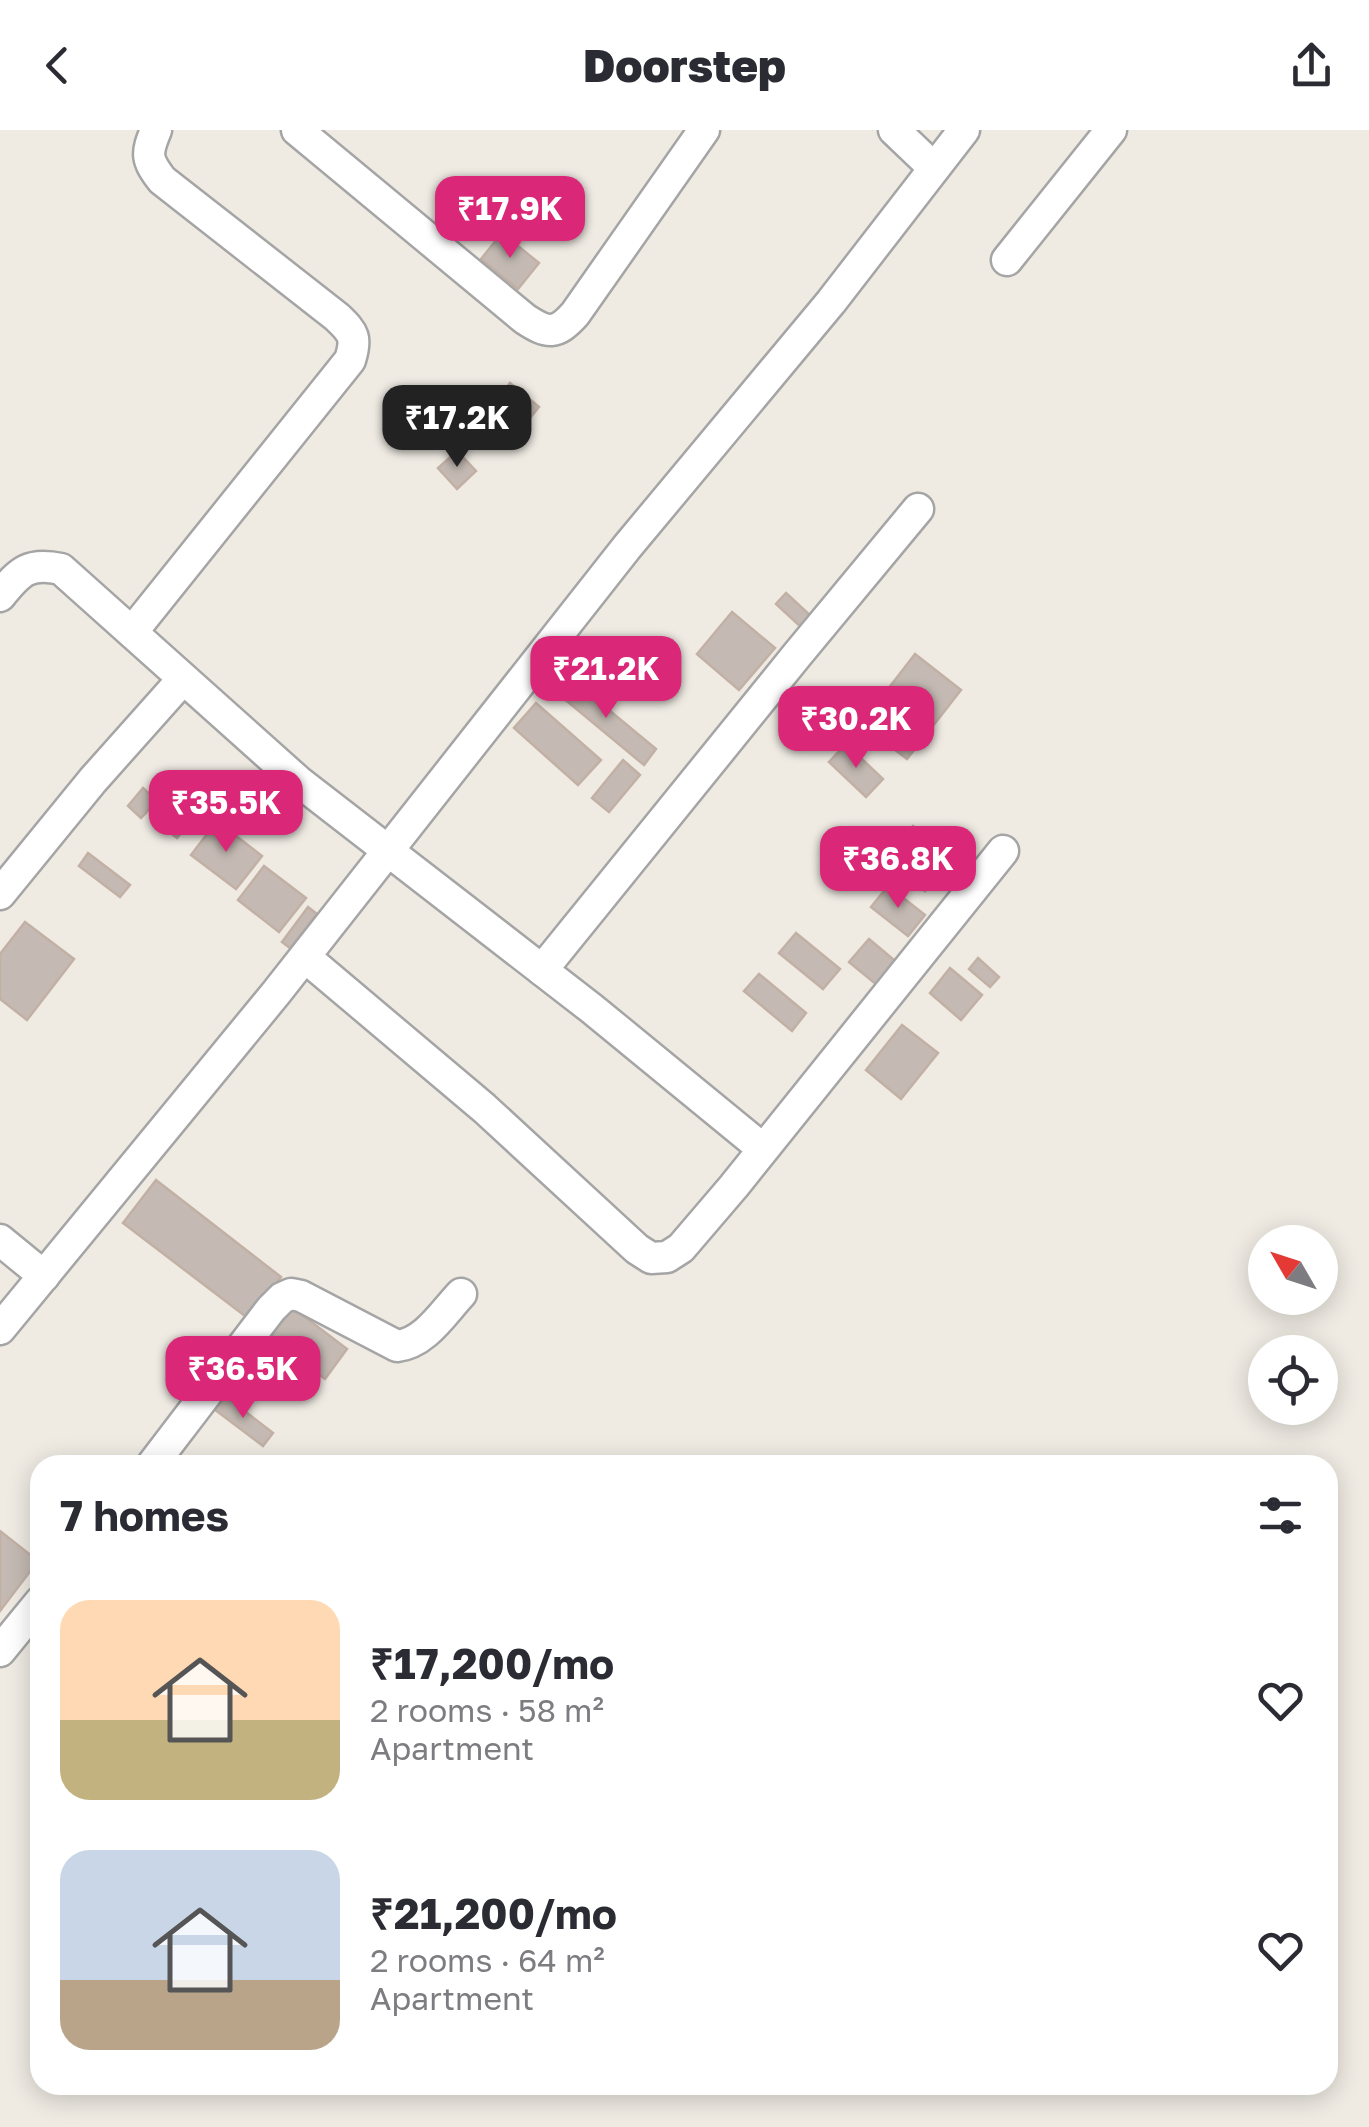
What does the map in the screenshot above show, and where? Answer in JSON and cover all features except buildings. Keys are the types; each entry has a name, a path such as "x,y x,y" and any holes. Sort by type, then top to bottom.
{"street":[{"path":"132,632 350,360 355,345 351,330 338,317 162,180 149,162 148,148 156,130"},
{"path":"298,130 525,319 552,332 575,314 704,130"},
{"path":"894,130 934,168"},
{"path":"0,1329 305,957 627,547 831,302 964,130"},
{"path":"1007,260 1112,130"},
{"path":"542,970 918,509"},
{"path":"0,596 25,570 41,564 62,568 298,782 542,970 764,1149"},
{"path":"0,894 93,780 183,679"},
{"path":"305,957 484,1108 637,1249 651,1258 667,1257 682,1248 764,1149 1003,851"},
{"path":"0,1240 44,1276"},
{"path":"160,1455 282,1298 291,1294 301,1296 398,1346 426,1333 461,1294"},
{"path":"0,1650 30,1614"}]}
